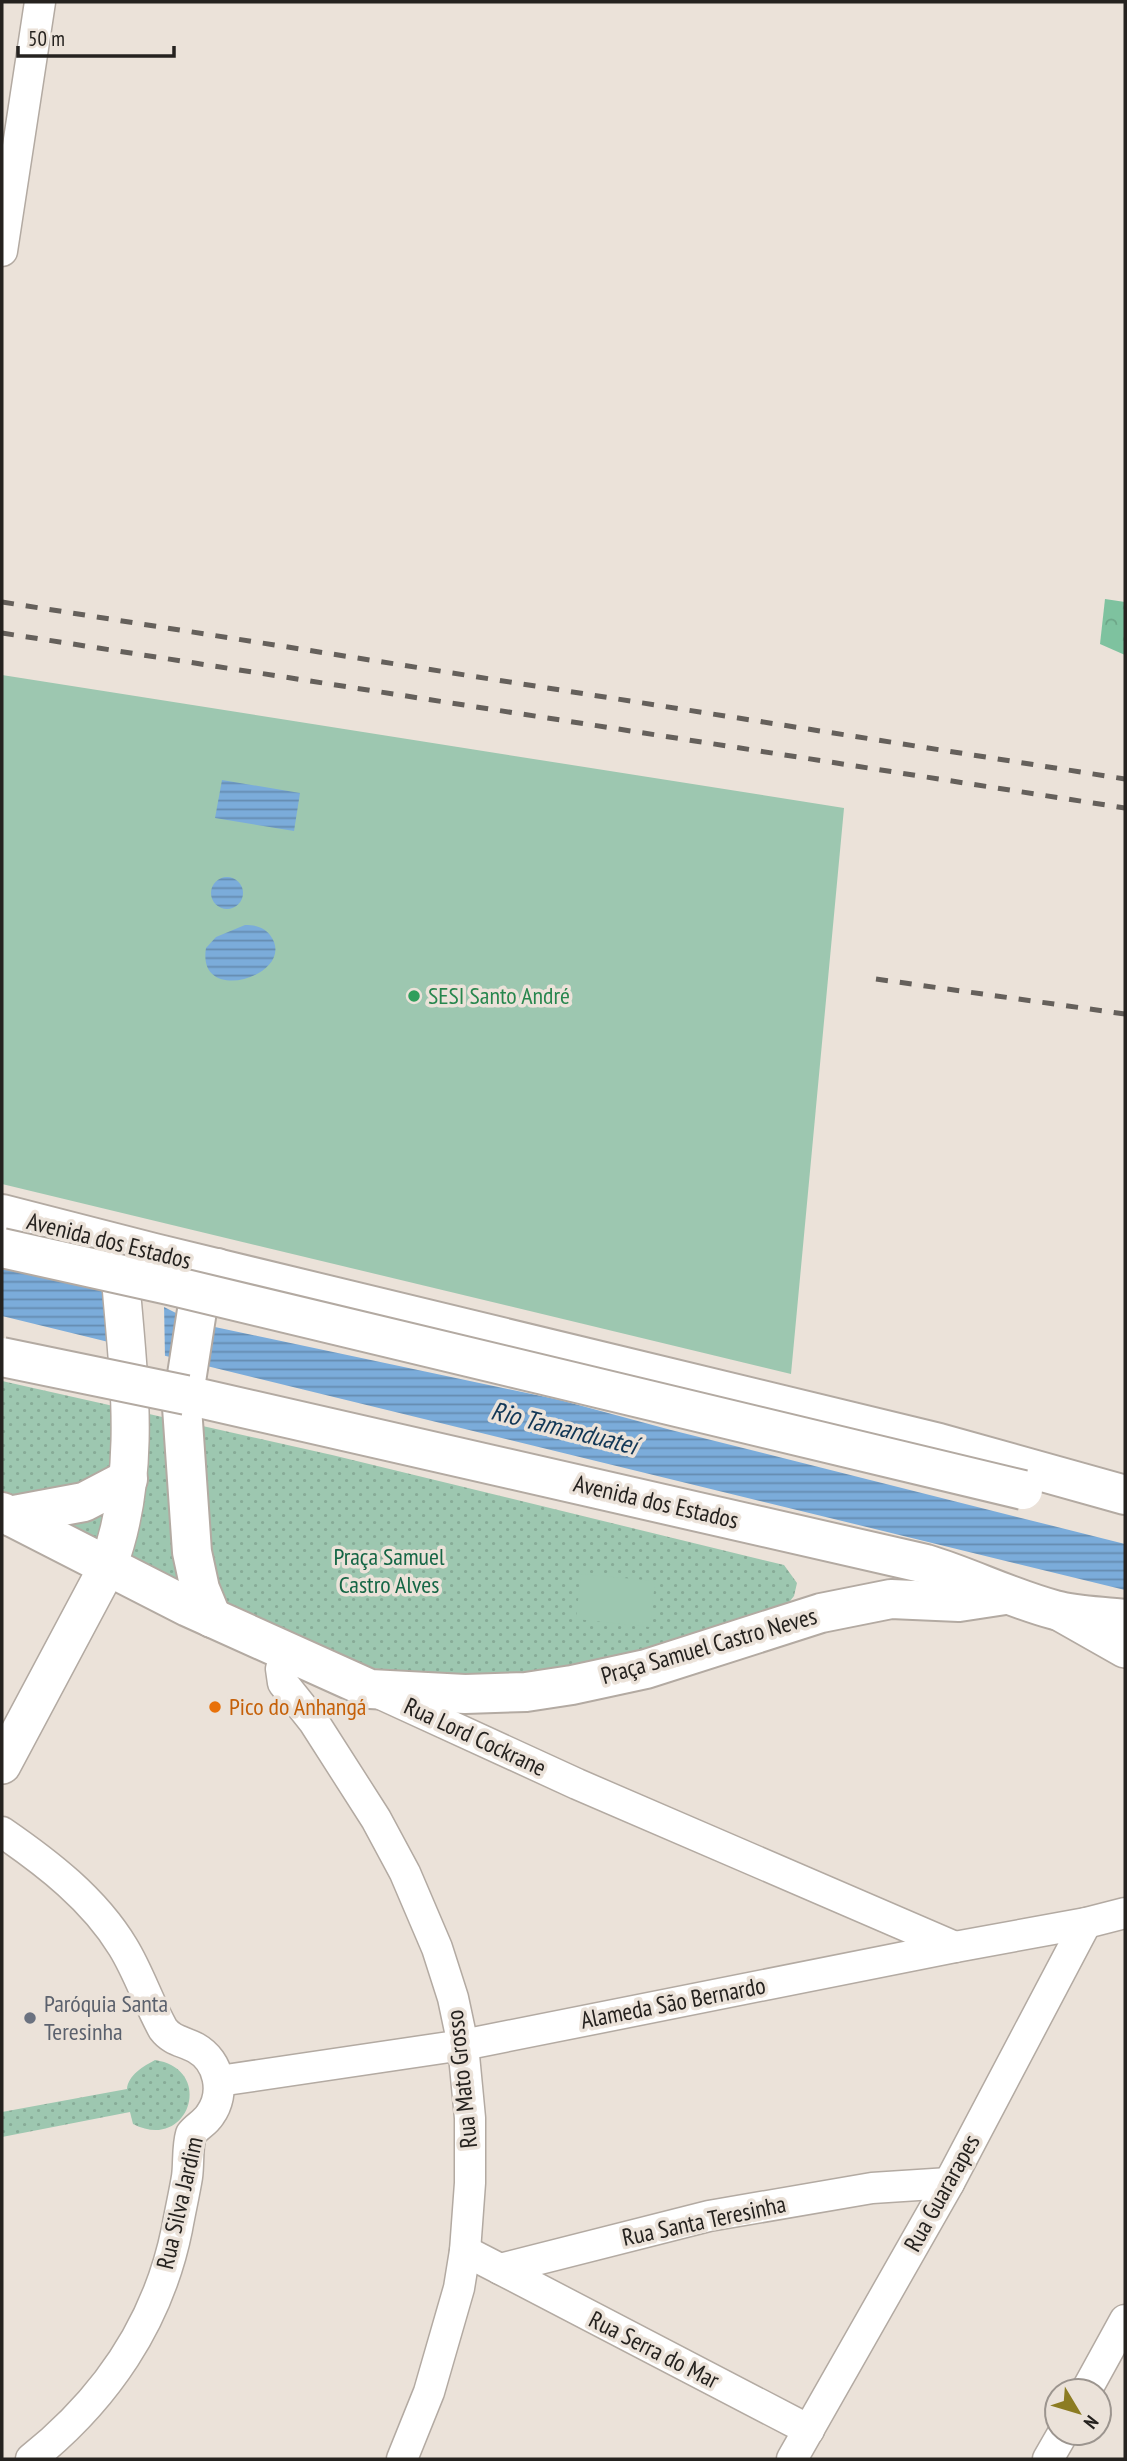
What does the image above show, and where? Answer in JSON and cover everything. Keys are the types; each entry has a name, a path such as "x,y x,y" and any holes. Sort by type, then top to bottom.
{"highway":[{"name":"Avenida dos Estados","path":"2,1214 939,1443 1125,1498"},
{"name":"Avenida dos Estados","path":"2,1248 1023,1490 1125,1498"},
{"name":"Avenida dos Estados","path":"212,1618 201,1589 192,1552 182,1407 198,1304 217,1268"},
{"name":"Avenida dos Estados","path":"2,1357 186,1395 926,1564 953,1572 1005,1595 1057,1611 1125,1619"},
{"path":"4,1514 84,1502 128,1479"},
{"name":"Rua Lord Cockrane","path":"4,1514 212,1618 370,1689"},
{"name":"Praça Samuel Castro Neves","path":"370,1689 465,1693 546,1689 646,1669 821,1613 891,1599 959,1602 1005,1595"}],"main road":[{"path":"2,1765 108,1566 117,1543 128,1479 131,1394 118,1244"},
{"path":"1057,1611 1125,1649"}],"street":[{"path":"2,251 40,2"},
{"name":"Rua Mato Grosso","path":"286,1651 281,1669 283,1683 314,1722 376,1819 405,1873 438,1948 463,2045 470,2118 470,2183 465,2251 459,2288 433,2380 402,2459"},
{"name":"Rua Lord Cockrane","path":"370,1689 577,1784 955,1947"},
{"path":"2,1832 56,1873 100,1916 124,1948 163,2029 171,2039 194,2047 206,2056 219,2081"},
{"name":"Alameda São Bernardo","path":"219,2081 463,2045 1086,1923 1125,1913"},
{"name":"Rua Guararapes","path":"792,2459 949,2183 1086,1923"},
{"name":"Rua Silva Jardim","path":"31,2459 80,2415 107,2385 152,2312 176,2233 187,2176 191,2134 215,2106 219,2081"},
{"name":"Rua Santa Teresinha","path":"499,2269 709,2216 872,2188 949,2183"},
{"path":"465,2251 499,2269"},
{"name":"Rua Serra do Mar","path":"499,2269 809,2430"},
{"path":"1094,2377 1125,2320"}],"green space":[{"path":"1105,599 1125,602 1125,655 1100,644"},
{"name":"SESI Santo André","path":"2,675 844,808 791,1374 2,1184"},
{"name":"Praça Samuel Castro Alves","path":"2,1381 332,1455 784,1565 797,1583 794,1596 779,1615 639,1660 500,1682 361,1667 2,1501"},
{"path":"581,1574 655,1581 650,1627 576,1619"},
{"path":"155,2060 174,2067 185,2078 190,2092 188,2106 181,2119 169,2128 153,2130 133,2124 130,2112 2,2137 2,2112 127,2089 133,2075"}],"water":[{"path":"222,780 300,793 294,831 215,818"},
{"path":"227,877 238,882 243,893 238,904 227,909 216,904 211,893 216,882"},
{"path":"245,925 259,927 270,935 275,949 271,962 246,979 230,981 216,977 207,966 206,948 216,937"},
{"name":"Rio Tamanduateí","path":"2,1262 144,1297 196,1323 560,1400 1125,1544 1125,1590 2,1316"}],"pier":[{"path":"113,1286 164,1303 165,1359 123,1349"}],"railway":[{"path":"2,602 1125,779"},
{"path":"2,633 1125,808"},
{"path":"876,979 1125,1014"}],"place":[{"name":"SESI Santo André","path":"414,996"},
{"name":"Pico do Anhangá","path":"215,1707"},
{"name":"Paróquia Santa Teresinha","path":"30,2018"}]}
